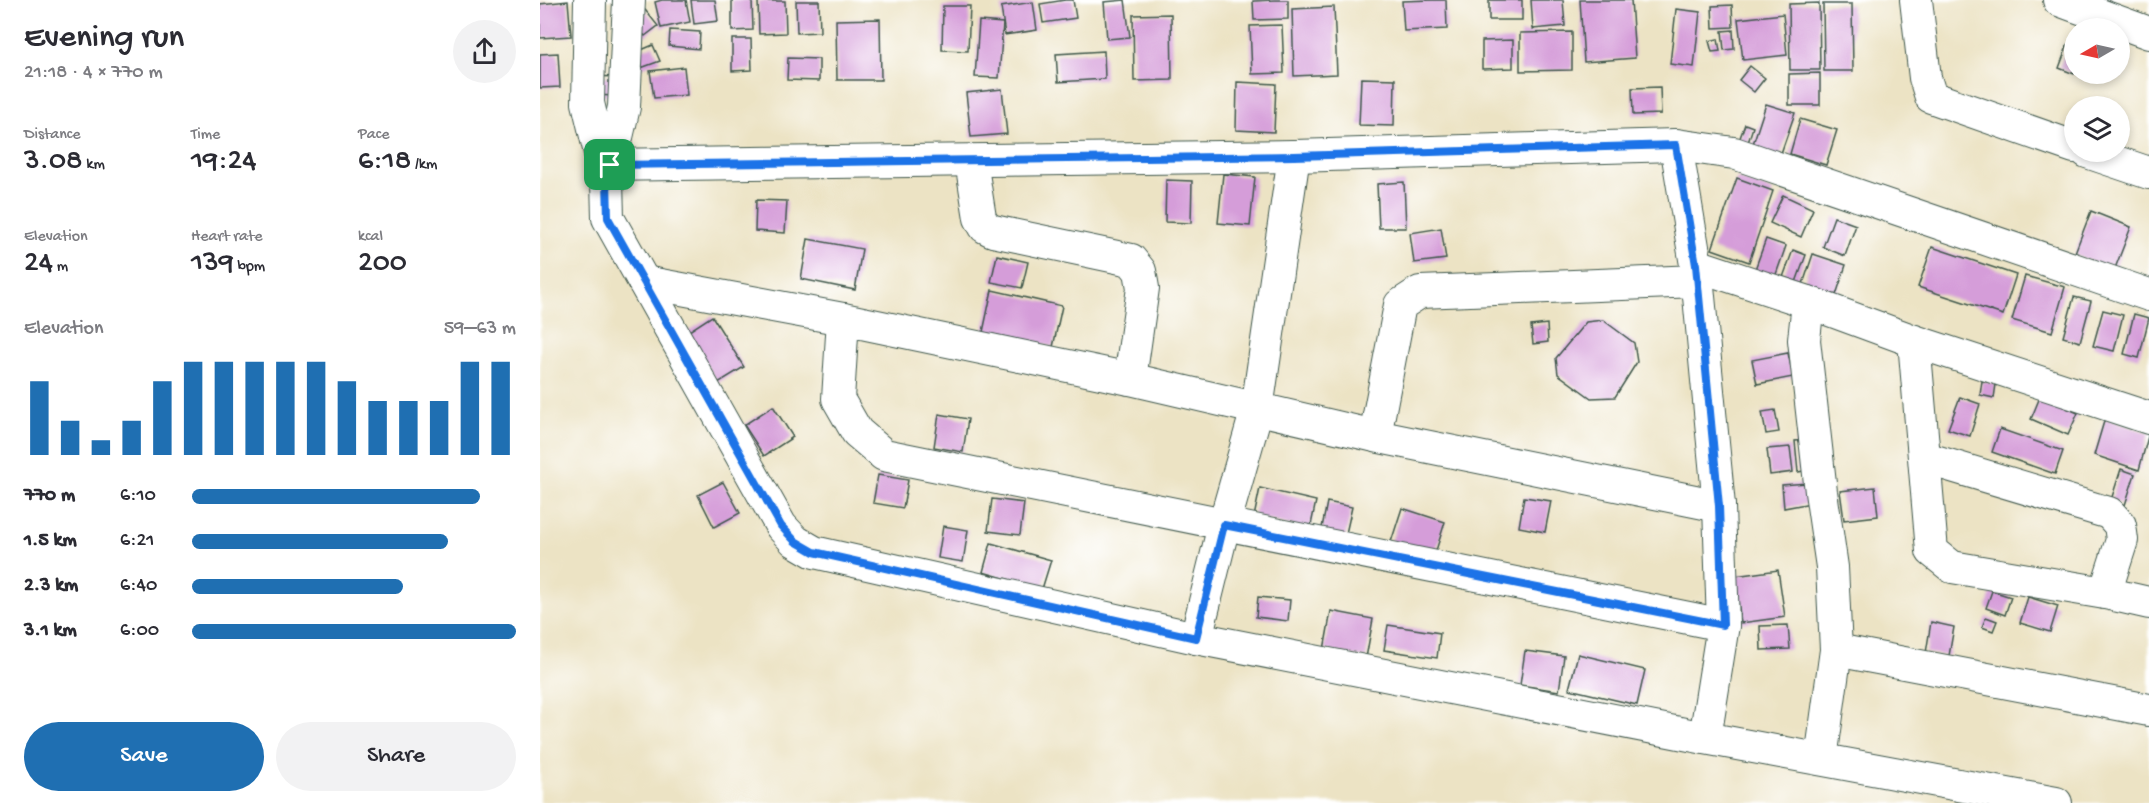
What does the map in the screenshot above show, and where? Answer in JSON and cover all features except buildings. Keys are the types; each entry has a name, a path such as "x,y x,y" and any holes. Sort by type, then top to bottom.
{"street":[{"path":"590,0 588,103 607,170 608,218 781,526 795,541 814,552 1196,638 1705,738 2056,803"},
{"path":"607,170 624,107 629,0"},
{"path":"1916,0 1925,78 1930,97 2064,144"},
{"path":"2059,0 2149,33"},
{"path":"607,170 1294,156 1676,145 1734,153 2149,295"},
{"path":"1676,145 1696,273 1719,506 1723,625 1705,738"},
{"path":"1196,638 1224,525 1257,408 1294,156"},
{"path":"971,161 980,218 985,227 993,231 1131,260 1140,271 1143,288 1130,379"},
{"path":"2117,162 2149,173"},
{"path":"1375,436 1401,305 1420,292 1696,273 1808,302 1914,341 2149,418"},
{"path":"644,282 1130,379 1375,436 1719,506"},
{"path":"1808,302 1804,340 1832,567 1836,651 1821,759"},
{"path":"843,320 838,399 857,432 884,455 1723,625"},
{"path":"1914,341 1932,551 1952,567 2105,593 2149,603"},
{"path":"1924,458 2109,513 2120,525 2122,540 2105,593"},
{"path":"1836,651 2149,710"}],"route":[{"path":"1676,145 1696,265 1719,506 1723,625 1224,525 1196,638 814,552 795,541 781,526 608,218 607,180 610,165 1294,156 1676,145"}]}
